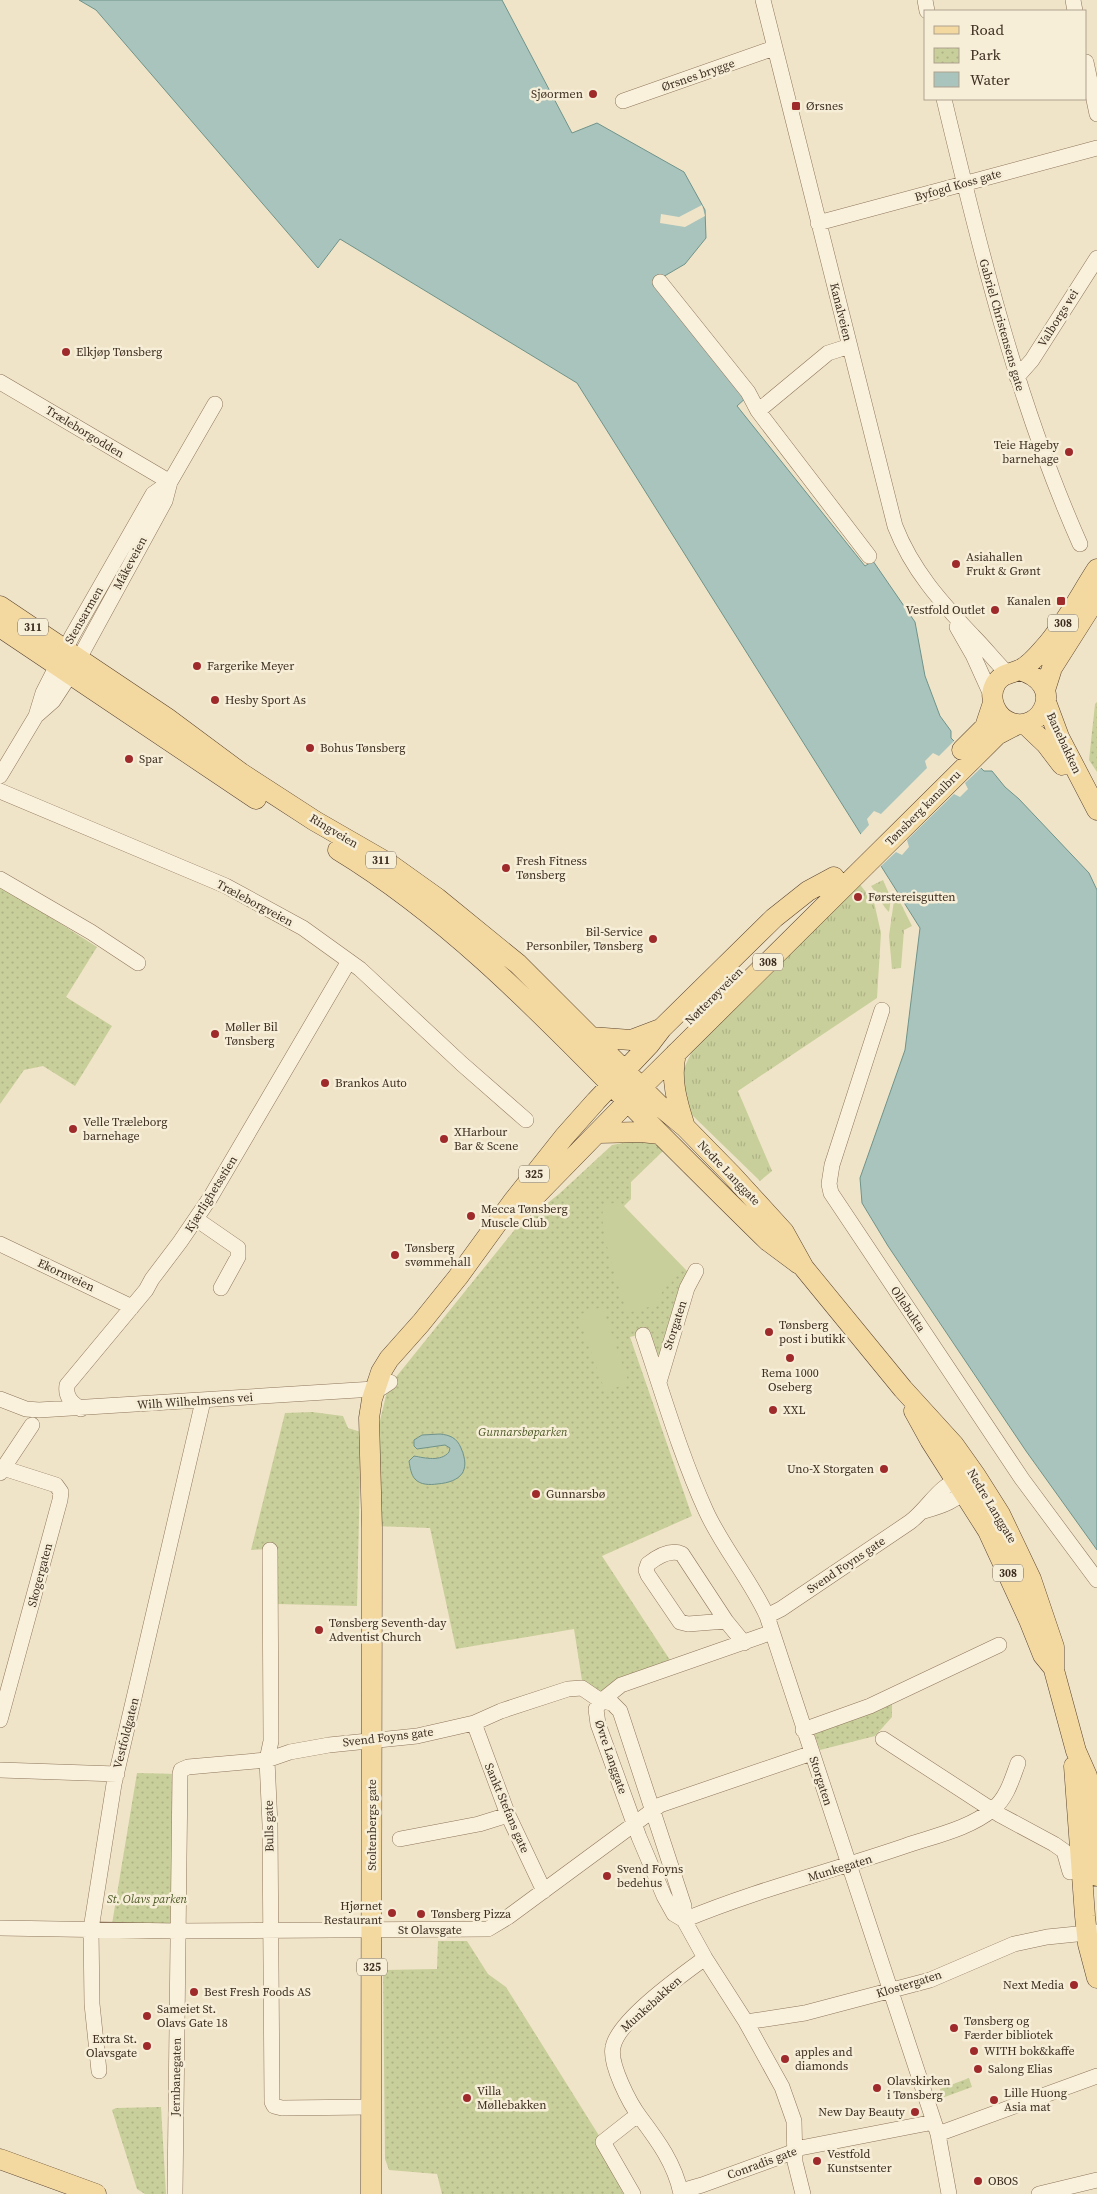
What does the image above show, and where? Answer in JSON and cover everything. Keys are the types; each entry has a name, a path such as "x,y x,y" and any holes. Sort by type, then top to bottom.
{"main road":[{"name":"308","path":"982,740 996,684 1044,649 1058,631 1097,569"},
{"name":"308","path":"982,740 1039,716 1046,696 1052,668 1097,597"},
{"name":"Ringveien","path":"0,606 68,662 233,785 379,876 484,960 534,1007 626,1086"},
{"name":"Ringveien","path":"0,627 68,662 167,718 241,773 315,821 388,863 437,898 512,959 591,1037 626,1086"},
{"path":"1013,672 1033,674 1043,684 1046,696"},
{"name":"Banebakken","path":"1046,696 1059,738 1097,810"},
{"path":"993,700 1002,718 1022,724"},
{"name":"Banebakken","path":"1022,724 1046,744 1097,810"},
{"name":"Tønsberg kanalbru","path":"854,867 982,740"},
{"name":"Nøtterøyveien","path":"626,1086 649,1046 662,1028 774,918 808,891 854,867"},
{"name":"Nøtterøyveien","path":"626,1086 676,1053 854,867"},
{"name":"Nøtterøyveien","path":"626,1086 650,1059 795,916 824,891 834,877"},
{"name":"308","path":"591,1037 631,1040 662,1028"},
{"name":"308","path":"676,1053 674,1087 685,1127"},
{"name":"Nedre Langgate","path":"626,1086 685,1127 778,1226 804,1268 903,1389 944,1432 976,1476 1008,1530 1034,1586 1054,1646 1054,1670 1076,1751 1088,1785 1093,1816 1097,1876"},
{"name":"Nedre Langgate","path":"626,1086 660,1134 768,1242 804,1268"},
{"name":"Stoltenbergs gate","path":"464,1269 579,1151 599,1133 626,1086"},
{"name":"Stoltenbergs gate","path":"579,1151 626,1086"},
{"name":"Stoltenbergs gate","path":"371,2194 371,1457 368,1428 389,1359 421,1323 464,1269 526,1185 585,1112 626,1086"},
{"path":"599,1133 641,1132 660,1134"},
{"name":"Nedre Langgate","path":"903,1389 930,1440 988,1531 1043,1655 1054,1670"},
{"name":"Nedre Langgate","path":"1076,1751 1074,1774 1097,1978"},
{"path":"0,2159 96,2194"}],"street":[{"name":"Kanalveien","path":"763,0 895,526 904,548 916,568 948,610 973,655 993,700"},
{"name":"Ørsnes brygge","path":"623,101 774,48"},
{"path":"1087,67 1097,114"},
{"name":"Gabriel Christensens gate","path":"944,100 986,272 1017,378 1031,420 1080,544"},
{"name":"Byfogd Koss gate","path":"818,223 1097,148"},
{"name":"Valborgs vei","path":"1017,378 1032,360 1097,258"},
{"path":"660,282 748,392 758,411 869,556"},
{"path":"758,411 828,353 850,346"},
{"name":"Træleborgodden","path":"0,382 170,482"},
{"path":"170,482 216,404"},
{"name":"Stensarmen","path":"68,662 154,494 170,482"},
{"name":"Kanalveien","path":"948,610 1013,672"},
{"path":"0,776 36,716 53,701 68,662"},
{"name":"Træleborgveien","path":"0,791 226,886 303,928 349,961 526,1120"},
{"path":"0,879 91,932 138,963"},
{"name":"Kjærlighetsstien","path":"81,1409 71,1403 66,1390 67,1385 146,1290 196,1219 349,961"},
{"name":"Ollebukta","path":"882,1010 832,1165 829,1184 831,1193 1022,1479 1097,1580"},
{"path":"196,1219 238,1248 238,1256 221,1288"},
{"name":"Ekornveien","path":"0,1244 132,1307"},
{"name":"Storgaten","path":"659,1382 686,1288 696,1271"},
{"name":"Storgaten","path":"643,1335 706,1512 759,1599 767,1616 803,1730 936,2128 949,2194"},
{"name":"Wilh Wilhelmsens vei","path":"0,1399 26,1409 81,1409 382,1386"},
{"name":"Vestfoldgaten","path":"99,2071 92,2004 91,1929 117,1774 203,1401"},
{"path":"1,1471 32,1425"},
{"name":"Skogergaten","path":"0,1720 61,1492 56,1484 1,1471"},
{"name":"Svend Foyns gate","path":"767,1616 789,1604 924,1511 942,1489 959,1487 976,1476"},
{"name":"Bulls gate","path":"270,1550 271,1741 267,1760 272,1930 272,2102 274,2106 282,2108 372,2107"},
{"path":"726,1621 688,1624 680,1622 648,1575 646,1570 648,1564 666,1554 675,1552 682,1554 726,1621 744,1643"},
{"path":"601,1702 621,1685 764,1635"},
{"path":"803,1730 870,1706 999,1645"},
{"name":"Svend Foyns gate","path":"177,1931 180,1774 181,1770 188,1766 267,1760 290,1752 329,1745 417,1736 474,1722 501,1710 568,1689 582,1688 601,1702"},
{"name":"Øvre Langgate","path":"684,1920 674,1914 664,1896 635,1824 598,1724 596,1709 601,1702 612,1703 620,1711 684,1906 684,1920 705,1958 746,2022 782,2087 794,2121 795,2162 803,2194"},
{"name":"Sankt Stefans gate","path":"474,1722 508,1815 544,1891"},
{"path":"883,1739 993,1810 1064,1851 1070,1872"},
{"name":"St Olavsgate","path":"0,1928 177,1931 488,1929 544,1891 660,1805 812,1753"},
{"name":"Munkegaten","path":"684,1920 952,1830 976,1820 993,1810 1001,1802 1010,1786 1018,1763"},
{"path":"0,1770 117,1774"},
{"path":"400,1839 479,1824 508,1815"},
{"name":"Jernbanegaten","path":"175,2194 177,1931"},
{"name":"Klostergaten","path":"746,2022 805,2013 930,1980 1014,1944 1047,1937 1092,1932"},
{"name":"Munkebakken","path":"681,2192 668,2157 639,2116 614,2062 613,2046 619,2032 628,2022 673,1982 705,1958"},
{"name":"Conradis gate","path":"681,2192 790,2153 795,2149 936,2128 1097,2076"},
{"path":"634,2194 603,2142 639,2116"},
{"path":"1039,2194 1097,2180"}],"green space":[{"path":"1097,702 1097,772 1089,760 1095,704"},
{"path":"883,880 891,898 889,912 871,886"},
{"path":"857,881 874,902 881,933 877,998 738,1091 772,1171 760,1181 691,1114 684,1091 684,1068 695,1045"},
{"path":"0,885 97,947 66,997 112,1026 75,1086 43,1066 24,1070 0,1104"},
{"path":"898,898 912,926 904,930 901,968 892,969 889,936 894,900"},
{"name":"Gunnarsbøparken","path":"633,1141 656,1144 663,1151 631,1182 631,1199 624,1206 688,1272 660,1354 658,1355 654,1349 650,1332 630,1337 692,1516 602,1556 672,1663 607,1695 583,1687 574,1629 456,1649 430,1528 374,1526 377,1433 388,1387 516,1228 559,1194 612,1145"},
{"path":"613,1203 619,1205 680,1268 672,1282 665,1286 656,1305 627,1313 603,1228 602,1216 604,1207"},
{"path":"602,1307 629,1383 605,1391 578,1315"},
{"path":"312,1412 343,1416 348,1428 361,1432 357,1606 276,1604 273,1549 251,1550 285,1413"},
{"path":"892,1700 892,1717 875,1736 820,1750 813,1730"},
{"name":"St. Olavs parken","path":"137,1773 180,1774 176,1930 111,1930"},
{"path":"438,1941 467,1941 488,1974 506,1987 603,2142 623,2194 442,2194 437,2174 389,2170 385,2159 383,1970 437,1969"},
{"path":"969,2078 972,2087 942,2098 940,2089"},
{"path":"161,2107 166,2194 145,2194 137,2189 112,2110 116,2108"}],"water":[{"path":"79,0 502,0 572,133 597,123 684,172 705,210 706,238 685,264 656,281 748,396 737,406 865,566 873,561 915,622 925,676 940,716 951,731 951,738 984,771 992,771 1005,787 1019,799 1089,873 1097,890 1097,1550 1026,1451 888,1246 862,1203 860,1178 905,1050 920,928 577,383 340,239 318,268 96,10"},
{"path":"440,1434 455,1439 464,1456 464,1469 458,1478 452,1481 425,1484 415,1479 409,1461 414,1456 423,1458 442,1457 449,1452 450,1448 445,1445 417,1449 414,1446 414,1440 422,1435"}],"pier":[{"path":"702,205 705,216 685,227 660,223 661,214 679,217"},
{"path":"956,739 983,766 965,783 968,789 960,797 954,794 907,840 909,847 902,855 896,852 879,868 859,836 869,825 867,819 874,811 881,814 927,768 925,761 933,753 939,756"}],"place":[{"name":"Sjøormen","path":"593,94"},
{"name":"Ørsnes","path":"796,106"},
{"name":"Elkjøp Tønsberg","path":"66,352"},
{"name":"Teie Hageby barnehage","path":"1069,452"},
{"name":"Asiahallen Frukt & Grønt","path":"956,564"},
{"name":"Kanalen","path":"1061,601"},
{"name":"Vestfold Outlet","path":"995,610"},
{"name":"Fargerike Meyer","path":"197,666"},
{"name":"Hesby Sport As","path":"215,700"},
{"name":"Bohus Tønsberg","path":"310,748"},
{"name":"Spar","path":"129,759"},
{"name":"Fresh Fitness Tønsberg","path":"506,868"},
{"name":"Førstereisgutten","path":"858,897"},
{"name":"Bil-Service Personbiler, Tønsberg","path":"653,939"},
{"name":"Møller Bil Tønsberg","path":"215,1034"},
{"name":"Brankos Auto","path":"325,1083"},
{"name":"Velle Træleborg barnehage","path":"73,1129"},
{"name":"XHarbour Bar & Scene","path":"444,1139"},
{"name":"Mecca Tønsberg Muscle Club","path":"471,1216"},
{"name":"Tønsberg svømmehall","path":"395,1255"},
{"name":"Tønsberg post i butikk","path":"769,1332"},
{"name":"Rema 1000 Oseberg","path":"790,1358"},
{"name":"XXL","path":"773,1410"},
{"name":"Uno-X Storgaten","path":"884,1469"},
{"name":"Gunnarsbø","path":"536,1494"},
{"name":"Tønsberg Seventh-day Adventist Church","path":"319,1630"},
{"name":"Svend Foyns bedehus","path":"607,1876"},
{"name":"Hjørnet Restaurant","path":"392,1913"},
{"name":"Tønsberg Pizza","path":"421,1914"},
{"name":"Next Media","path":"1074,1985"},
{"name":"Best Fresh Foods AS","path":"194,1992"},
{"name":"Sameiet St. Olavs Gate 18","path":"147,2016"},
{"name":"Tønsberg og Færder bibliotek","path":"954,2028"},
{"name":"Extra St. Olavsgate","path":"147,2046"},
{"name":"WITH bok&kaffe","path":"974,2051"},
{"name":"apples and diamonds","path":"785,2059"},
{"name":"Salong Elias","path":"978,2069"},
{"name":"Olavskirken i Tønsberg","path":"877,2088"},
{"name":"Villa Møllebakken","path":"467,2098"},
{"name":"Lille Huong Asia mat","path":"994,2100"},
{"name":"New Day Beauty","path":"915,2112"},
{"name":"Vestfold Kunstsenter","path":"817,2161"},
{"name":"OBOS","path":"978,2181"}]}
